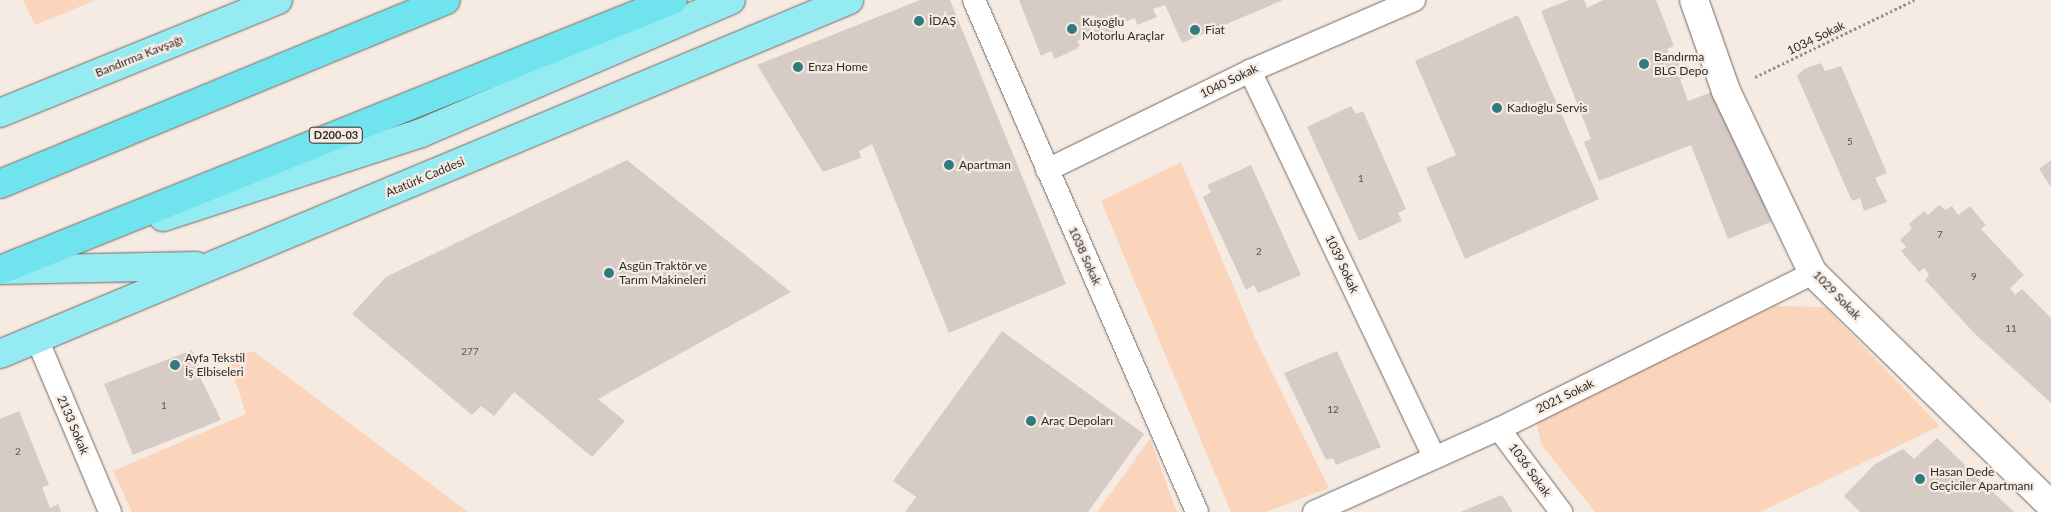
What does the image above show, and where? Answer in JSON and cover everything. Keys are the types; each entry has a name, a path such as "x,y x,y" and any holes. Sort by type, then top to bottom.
{"highway":[{"path":"0,184 446,0"},
{"name":"D200-03","path":"0,270 673,0"}],"main road":[{"name":"Bandırma Kavşağı","path":"0,113 278,0"},
{"path":"0,270 421,133 731,0"},
{"name":"Atatürk Caddesi","path":"0,354 849,0"},
{"path":"0,270 212,266"}],"street":[{"name":"1029 Sokak","path":"1694,0 1726,91 1813,273 2051,505"}],"lane":[{"name":"1038 Sokak","path":"974,0 1197,512"},
{"name":"1040 Sokak","path":"1048,170 1250,71 1414,0"},
{"name":"1039 Sokak","path":"1250,71 1434,456"},
{"name":"2021 Sokak","path":"1314,512 1434,456 1500,429 1813,273"},
{"name":"2133 Sokak","path":"37,338 110,512"},
{"name":"1036 Sokak","path":"1500,429 1561,512"}],"path":[{"name":"1034 Sokak","path":"1726,91 1914,0"}],"shaded area":[{"path":"23,0 96,0 35,25"},
{"path":"1181,162 1256,340 1329,488 1266,512 1231,512 1101,201"},
{"path":"1775,306 1825,307 1940,426 1760,512 1595,512 1541,444 1536,419 1553,408"},
{"path":"253,351 468,512 132,512 113,471 246,414 228,359"},
{"path":"1150,439 1177,512 1097,512"}],"building":[{"name":"Apartman","path":"920,0 950,0 1066,284 949,333 872,144 859,151 861,158 823,172 757,65"},
{"path":"1019,0 1283,0 1182,43 1165,5 1153,9 1157,17 1137,25 1135,18 1113,26 1114,33 1094,43 1087,36 1077,41 1080,45 1076,49 1055,59 1051,51 1041,56"},
{"path":"1569,0 1584,0 1587,8 1603,0 1656,0 1674,46 1667,49 1672,61 1677,58 1685,77 1680,79 1688,101 1720,89 1771,222 1728,239 1691,145 1599,181 1584,142 1591,139 1541,11"},
{"name":"Kadıoğlu Servis","path":"1518,15 1599,199 1465,259 1426,168 1456,155 1415,61"},
{"path":"1821,63 1825,71 1841,66 1887,173 1875,178 1887,202 1864,211 1860,198 1852,201 1797,76 1804,69"},
{"path":"1351,106 1356,114 1363,111 1406,209 1398,213 1402,221 1359,241 1307,127"},
{"name":"Asgün Traktör ve Tarım Makineleri","path":"627,160 791,292 598,399 625,421 592,457 514,392 494,416 481,406 472,415 352,314 386,277"},
{"path":"2051,160 2051,187 2039,169"},
{"path":"1251,165 1301,275 1258,293 1254,285 1246,290 1203,197 1211,192 1207,185"},
{"path":"1939,205 1946,210 1952,206 1958,215 1970,206 1986,225 1981,229 2024,275 2010,288 2015,295 2022,289 2051,318 2051,403 1975,334 1925,280 1929,275 1924,268 1919,272 1901,251 1906,247 1900,240 1912,229 1909,224 1924,211 1928,215"},
{"name":"Araç Depoları","path":"1002,331 1144,434 1088,512 905,512 916,497 893,481"},
{"path":"192,350 202,375 199,375 221,420 133,455 104,384"},
{"path":"1337,351 1381,447 1336,465 1333,458 1326,460 1284,373"},
{"path":"19,411 49,485 42,487 50,508 58,504 61,512 0,512 0,419"},
{"name":"Hasan Dede Geçiciler Apartmanı","path":"1937,438 2014,512 1860,512 1844,496 1875,464 1903,449 1914,459"},
{"path":"1502,495 1513,512 1461,512 1470,508"}],"place":[{"name":"İDAŞ","path":"919,21"},
{"name":"Kuşoğlu Motorlu Araçlar","path":"1072,29"},
{"name":"Fiat","path":"1195,30"},
{"name":"Bandırma BLG Depo","path":"1644,64"},
{"name":"Enza Home","path":"798,67"},
{"name":"Kadıoğlu Servis","path":"1497,108"},
{"name":"Apartman","path":"949,165"},
{"name":"Asgün Traktör ve Tarım Makineleri","path":"609,273"},
{"name":"Ayfa Tekstil İş Elbiseleri","path":"175,365"},
{"name":"Araç Depoları","path":"1031,421"},
{"name":"Hasan Dede Geçiciler Apartmanı","path":"1920,479"}]}
